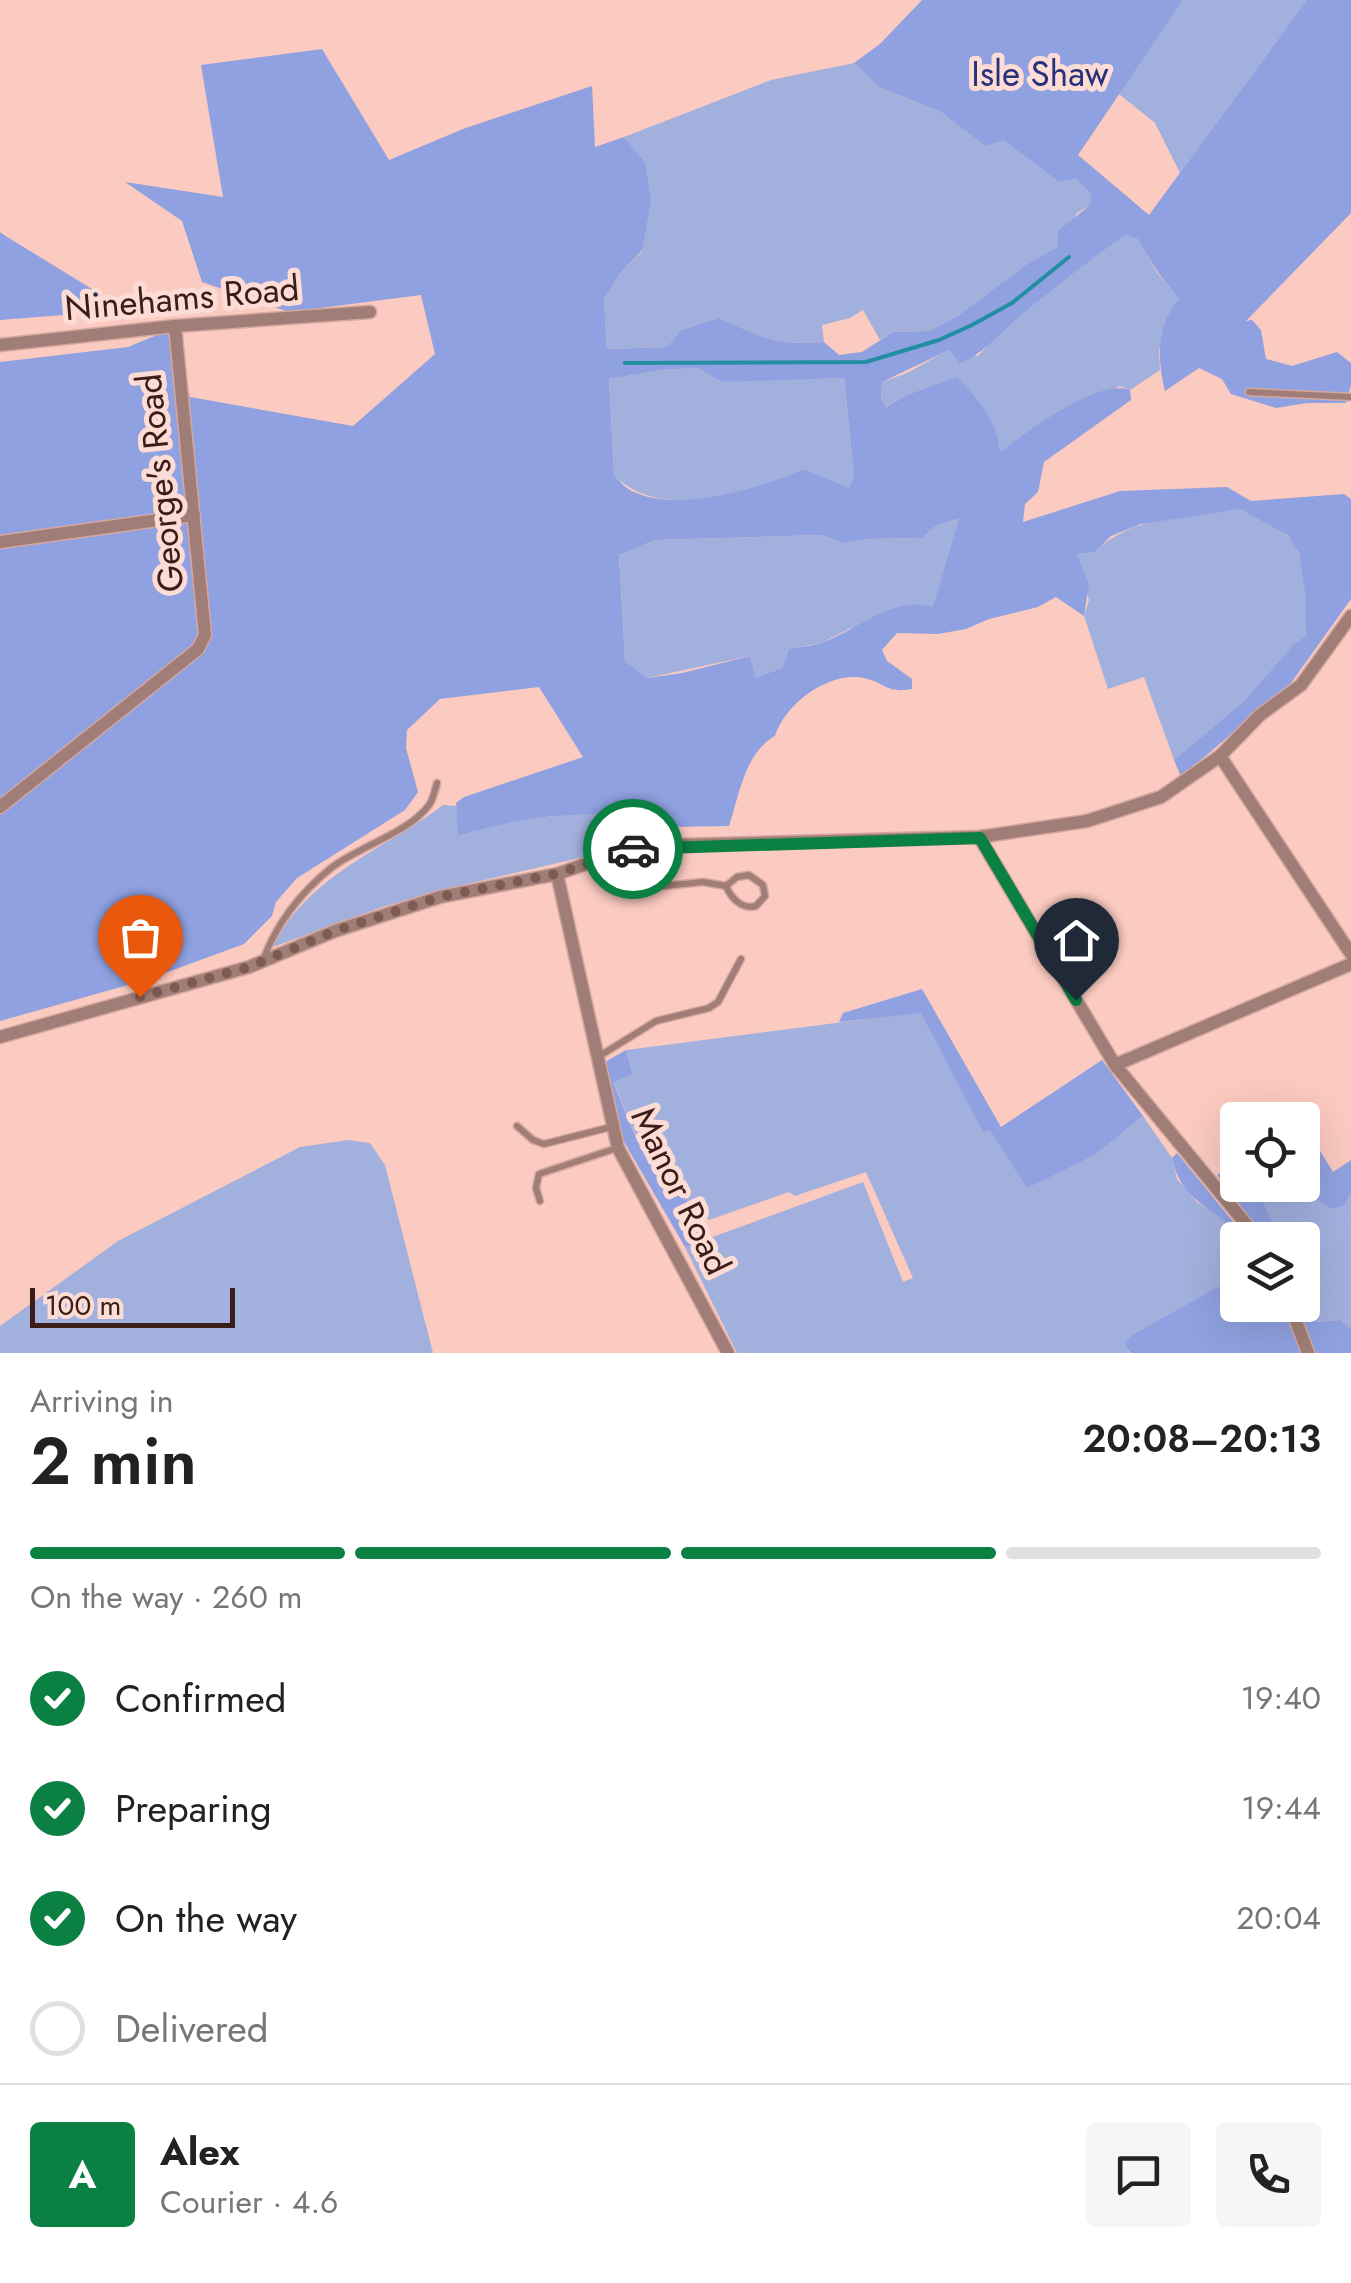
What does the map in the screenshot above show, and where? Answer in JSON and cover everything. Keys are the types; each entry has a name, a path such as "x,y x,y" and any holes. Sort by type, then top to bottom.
{"street":[{"name":"Ninehams Road","path":"0,345 175,326 370,312"},
{"name":"George's Road","path":"0,807 198,648 205,634 175,326"},
{"path":"0,542 194,515"},
{"path":"0,1037 262,961 335,931 440,897 556,874 626,850 980,838 1087,820 1160,797 1220,756 1260,714 1302,685 1351,616"},
{"path":"1220,756 1351,954"},
{"path":"980,838 1115,1065 1243,1222"},
{"name":"Manor Road","path":"556,874 618,1148 728,1353"},
{"path":"1115,1065 1351,964"},
{"path":"1296,1322 1308,1353"}],"lane":[{"path":"1250,392 1351,397"},
{"path":"262,961 272,935 296,901 333,866 410,822 429,805 437,784"},
{"path":"644,848 647,872 657,883 726,886 741,876 754,876 763,885 765,896 756,906 746,907 734,899 726,886"},
{"path":"597,1058 656,1021 709,1008 718,1002 741,959"},
{"path":"517,1126 544,1144 611,1127"},
{"path":"540,1202 536,1188 539,1174 618,1148"}],"shaded area":[{"path":"1183,0 1307,0 1180,173 1155,123 1119,94"},
{"path":"854,63 877,86 941,112 985,146 1004,139 1059,182 1077,177 1091,195 1090,205 1077,213 1059,247 1027,264 956,317 929,331 893,332 880,340 863,310 850,318 822,325 824,342 794,343 758,335 719,318 681,330 667,347 607,349 604,299 619,275 642,251 645,162 624,137 771,80"},
{"path":"1126,235 1137,237 1158,274 1181,299 1159,350 1160,370 1130,390 1120,386 1030,431 1000,452 905,396 885,407 881,399 882,382 950,349 978,356 1030,307"},
{"path":"698,368 722,381 844,378 854,476 849,489 804,469 732,494 680,500 656,498 633,489 614,475 609,379"},
{"path":"1240,509 1278,528 1295,546 1305,584 1306,636 1294,644 1244,701 1174,760 1144,677 1108,689 1084,616 1089,600 1076,554 1095,552 1144,524"},
{"path":"960,519 933,608 789,649 782,668 754,679 750,656 647,678 625,661 619,555 655,540 820,535 845,543 922,538 937,525"},
{"path":"443,805 456,806 459,836 506,821 604,811 610,828 603,847 588,856 382,907 273,947 288,922 326,883"},
{"path":"921,1012 983,1131 990,1129 1027,1187 1095,1155 1143,1116 1172,1158 1177,1179 1197,1202 1230,1222 1220,1222 1220,1286 1125,1343 1129,1353 737,1353 685,1247 863,1182 903,1282 913,1278 866,1172 795,1196 789,1192 709,1220 668,1186 649,1151 652,1147 642,1151 613,1081 631,1074 626,1050"},
{"path":"348,1140 370,1143 385,1165 433,1353 0,1353 0,1326 118,1241 300,1147"},
{"path":"1351,1193 1351,1329 1341,1320 1320,1322 1320,1222 1272,1222 1263,1202 1320,1202 1320,1198 1344,1205"}],"green space":[{"name":"Isle Shaw","path":"922,0 1183,0 1078,155 1149,215 1307,0 1351,0 1351,213 1246,321 1252,320 1261,330 1266,359 1292,366 1337,352 1351,363 1346,403 1276,408 1231,394 1222,379 1199,368 1165,391 1160,342 1166,319 1180,299 1137,238 1126,235 1059,284 969,359 960,363 949,350 882,382 881,399 886,407 957,377 991,420 1000,452 1082,399 1116,388 1130,390 1131,400 1044,462 1038,492 1025,504 1023,522 1120,491 1227,487 1251,501 1344,494 1351,499 1351,599 1291,683 1181,777 1174,760 1244,701 1294,644 1306,636 1299,553 1288,535 1240,509 1141,524 1111,536 1095,552 1077,554 1089,584 1084,616 1056,597 1038,607 966,629 938,634 897,633 882,650 887,661 912,679 912,689 893,689 854,677 812,691 789,712 775,736 750,764 729,826 610,828 604,814 585,814 512,822 458,836 456,803 464,797 583,757 539,687 440,699 407,730 406,748 418,792 405,810 297,878 276,902 272,916 244,944 146,980 0,1021 0,362 128,347 176,327 190,397 353,426 435,354 421,295 289,312 202,282 182,221 125,182 223,197 201,65 322,49 389,160 463,129 592,86 595,147 624,137 645,162 651,201 642,250 604,299 607,349 667,347 681,330 719,318 770,339 824,342 839,355 862,352 893,332 929,331 956,317 1027,264 1058,247 1058,231 1090,205 1091,195 1077,178 1059,182 1004,140 985,146 941,112 877,86 854,63 880,44","holes":["698,368 722,382 844,378 854,476 849,488 804,469 765,484 695,499 651,497 627,488 614,475 609,379","959,519 933,607 918,605 889,610 835,638 789,649 782,668 755,678 750,656 647,678 625,661 619,555 655,540 820,535 845,543 922,538 937,525"]},
{"path":"0,232 4,235 126,310 0,320"},
{"path":"922,989 1001,1127 1102,1060 1143,1116 1095,1155 1027,1188 990,1130 983,1132 921,1013 839,1022 843,1013"},
{"path":"626,1050 632,1074 613,1082 641,1150 649,1151 668,1186 701,1213 699,1242 685,1247 623,1140 605,1062"},
{"path":"1320,1151 1333,1172 1351,1160 1351,1193 1344,1205 1331,1209 1320,1201"},
{"path":"1177,1153 1233,1222 1225,1222 1192,1196 1177,1174 1172,1158"},
{"path":"1238,1202 1263,1202 1272,1222 1253,1222"},
{"path":"1220,1286 1220,1322 1341,1320 1351,1329 1351,1353 1130,1353 1124,1343"}],"waterway":[{"path":"625,363 866,362 939,340 972,325 1012,303 1069,257"}],"way so far":[{"path":"140,997 249,967 335,931 440,897 556,874 633,849"}],"route":[{"path":"633,849 980,838 1076,1000"}]}
